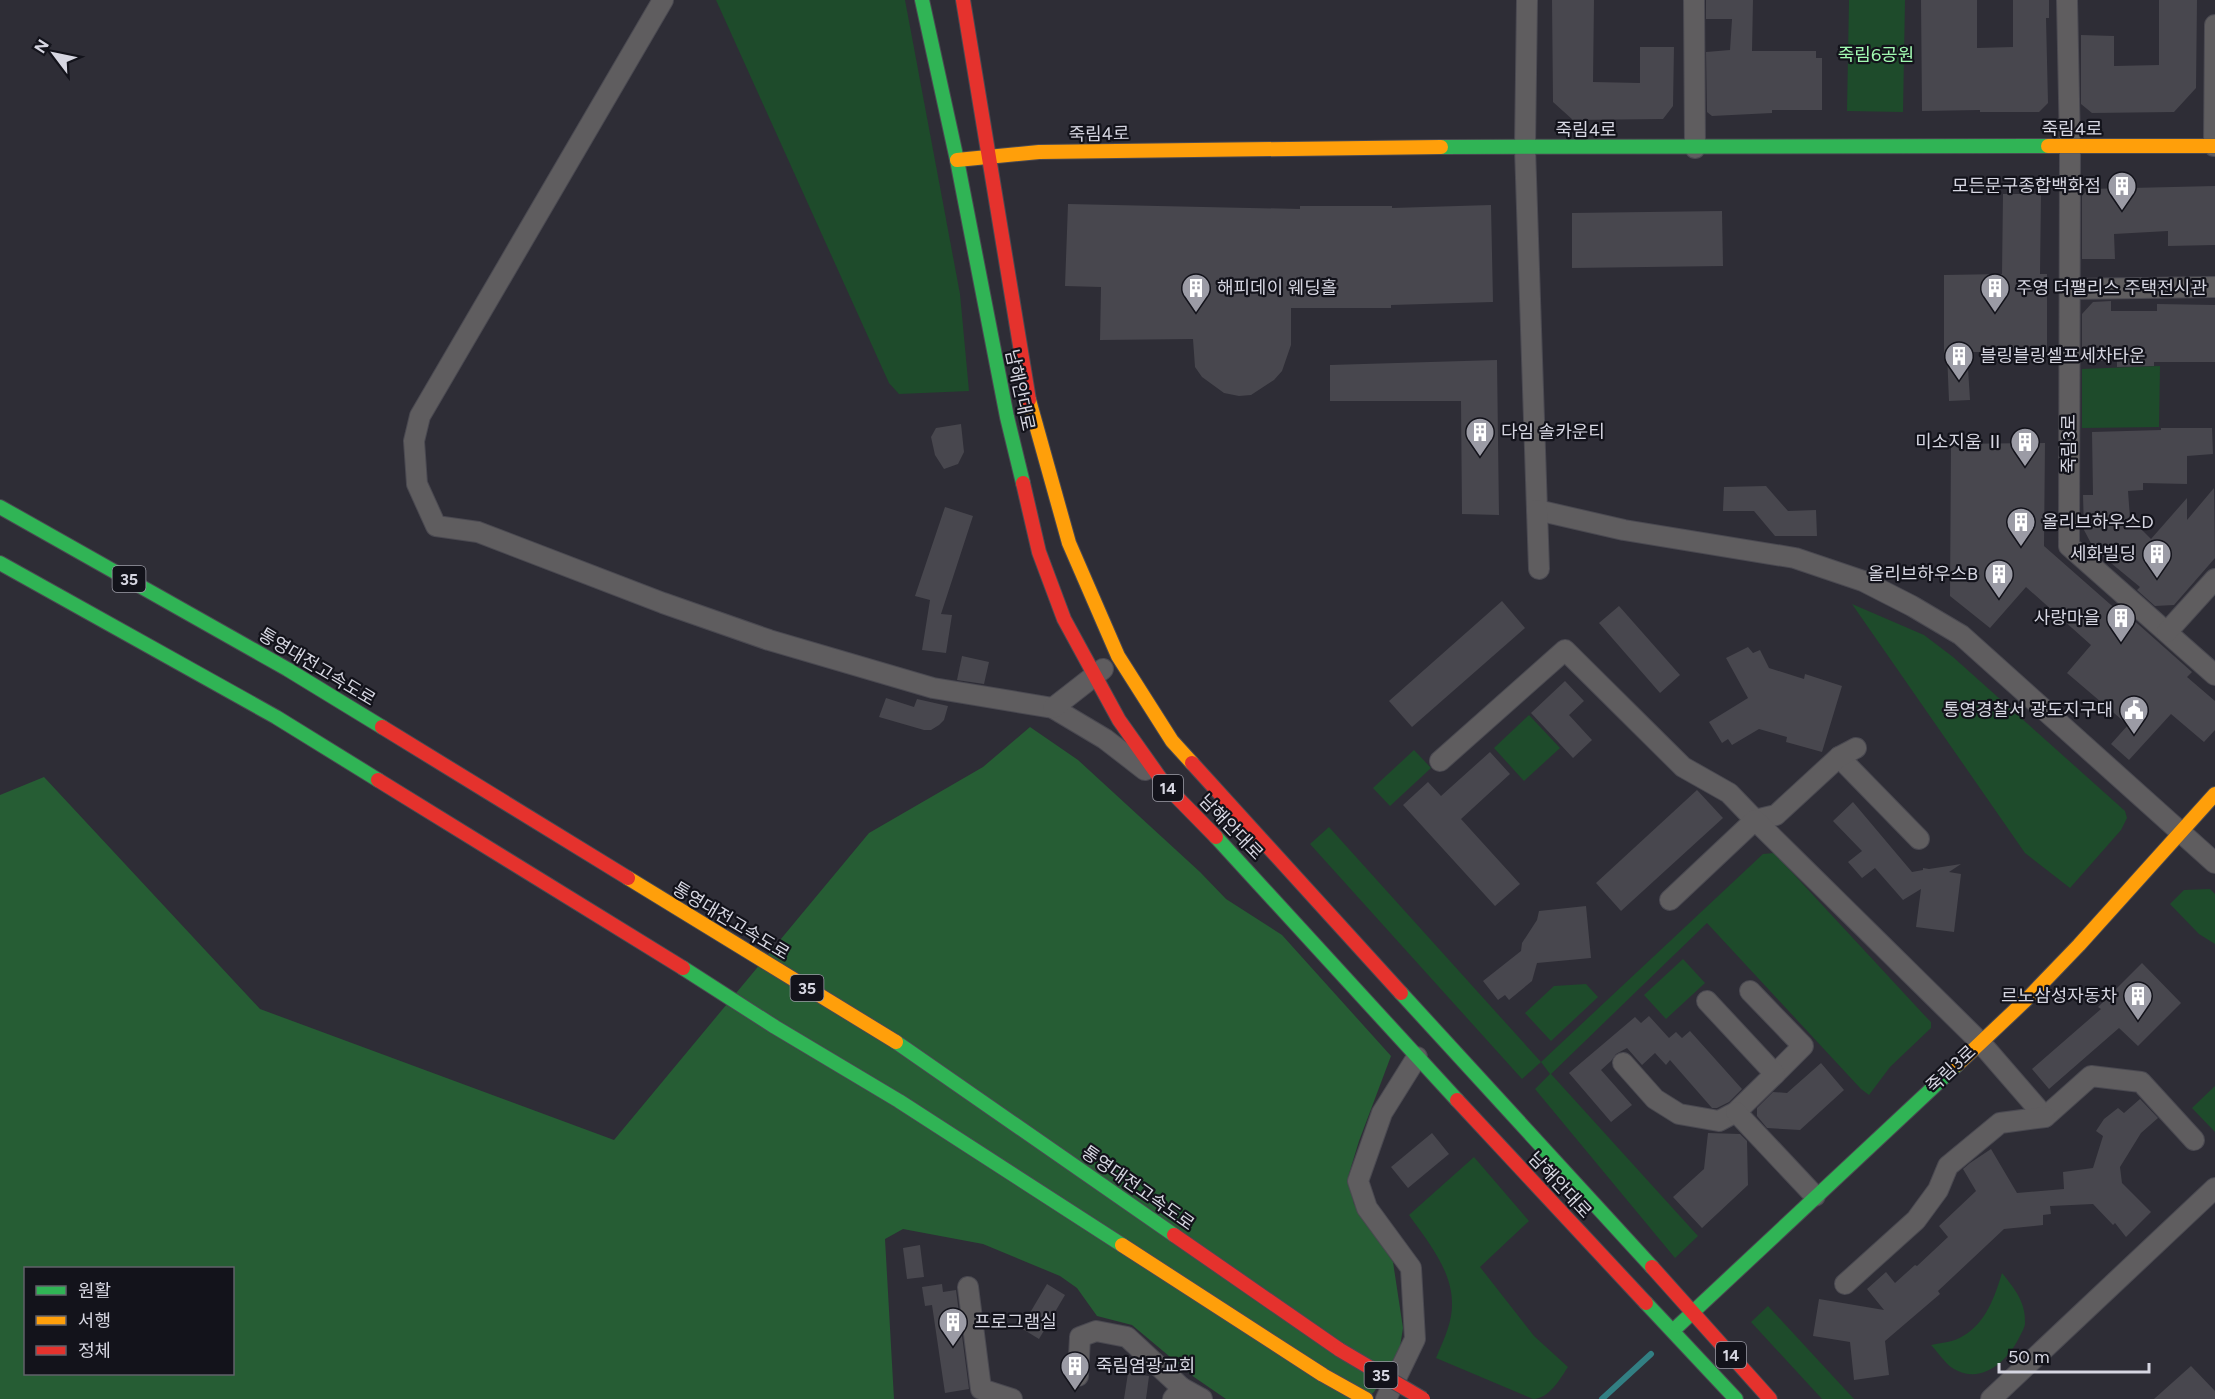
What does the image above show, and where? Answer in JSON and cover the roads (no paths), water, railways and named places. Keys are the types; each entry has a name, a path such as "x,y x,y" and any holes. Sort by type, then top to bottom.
{"main road":[{"name":"남해안대로","path":"922,0 957,160 1007,417 1039,552 1064,618 1119,720 1165,785 1251,874 1417,1057 1736,1399"},
{"name":"남해안대로","path":"963,0 1029,399 1070,543 1118,656 1172,741 1770,1399"},
{"name":"죽림4로","path":"957,160 1038,152 1482,147 2215,147"},
{"name":"통영대전고속도로","path":"0,507 258,652 893,1040 1340,1350 1423,1399"},
{"name":"35","path":"0,563 232,692 354,765 682,966 775,1027 899,1101 1323,1375 1366,1399"},
{"name":"죽림3로","path":"1673,1331 2030,996 2215,794"}],"street":[{"path":"663,0 420,416 414,441 417,484 436,526 478,532 663,603 769,640 933,688 1053,708 1105,739 1165,785"},
{"path":"1527,0 1525,148 1539,569"},
{"path":"1694,0 1695,148"},
{"name":"죽림3로","path":"2067,0 2070,147 2069,546 2215,675"},
{"path":"2215,25 2215,147"},
{"path":"2069,289 2215,287"},
{"path":"1537,510 1624,530 1795,558 1863,581 1892,596 1961,635 2215,863"},
{"path":"2167,632 2215,579"},
{"path":"1440,761 1565,650 1683,767 1729,793 1980,1042 2045,1117"},
{"path":"1053,708 1118,656"},
{"path":"1670,900 1755,819 1776,814 1847,752 1919,839"},
{"path":"1623,1063 1655,1099 1679,1114 1719,1121 1736,1112 1803,1046 1749,991"},
{"path":"1707,1001 1775,1074"},
{"path":"1386,1399 1415,1339 1411,1268 1367,1208 1358,1181 1382,1113 1417,1057"},
{"path":"1845,1284 1916,1220 1938,1190 1948,1166 2000,1123 2045,1117 2091,1076 2140,1082 2194,1140"},
{"path":"1736,1112 1815,1196"},
{"path":"1991,1399 2215,1188"},
{"path":"968,1287 979,1394 1012,1399"},
{"path":"1077,1376 1080,1337 1096,1332 1127,1337 1177,1394 1202,1399"}],"waterway":[{"path":"1602,1399 1651,1354"}],"place":[{"name":"모든문구종합백화점","path":"2122,212"},
{"name":"해피데이 웨딩홀","path":"1196,314"},
{"name":"주영 더팰리스 주택전시관","path":"1995,314"},
{"name":"블링블링셀프세차타운","path":"1959,382"},
{"name":"다임 솔카운티","path":"1480,458"},
{"name":"미소지움 Ⅱ","path":"2025,468"},
{"name":"올리브하우스D","path":"2021,548"},
{"name":"세화빌딩","path":"2157,580"},
{"name":"올리브하우스B","path":"1999,600"},
{"name":"사랑마을","path":"2121,644"},
{"name":"통영경찰서 광도지구대","path":"2134,736"},
{"name":"르노삼성자동차","path":"2138,1022"},
{"name":"프로그램실","path":"953,1348"},
{"name":"죽림염광교회","path":"1075,1392"}],"park label":[{"name":"죽림6공원","path":"1876,55"}]}
